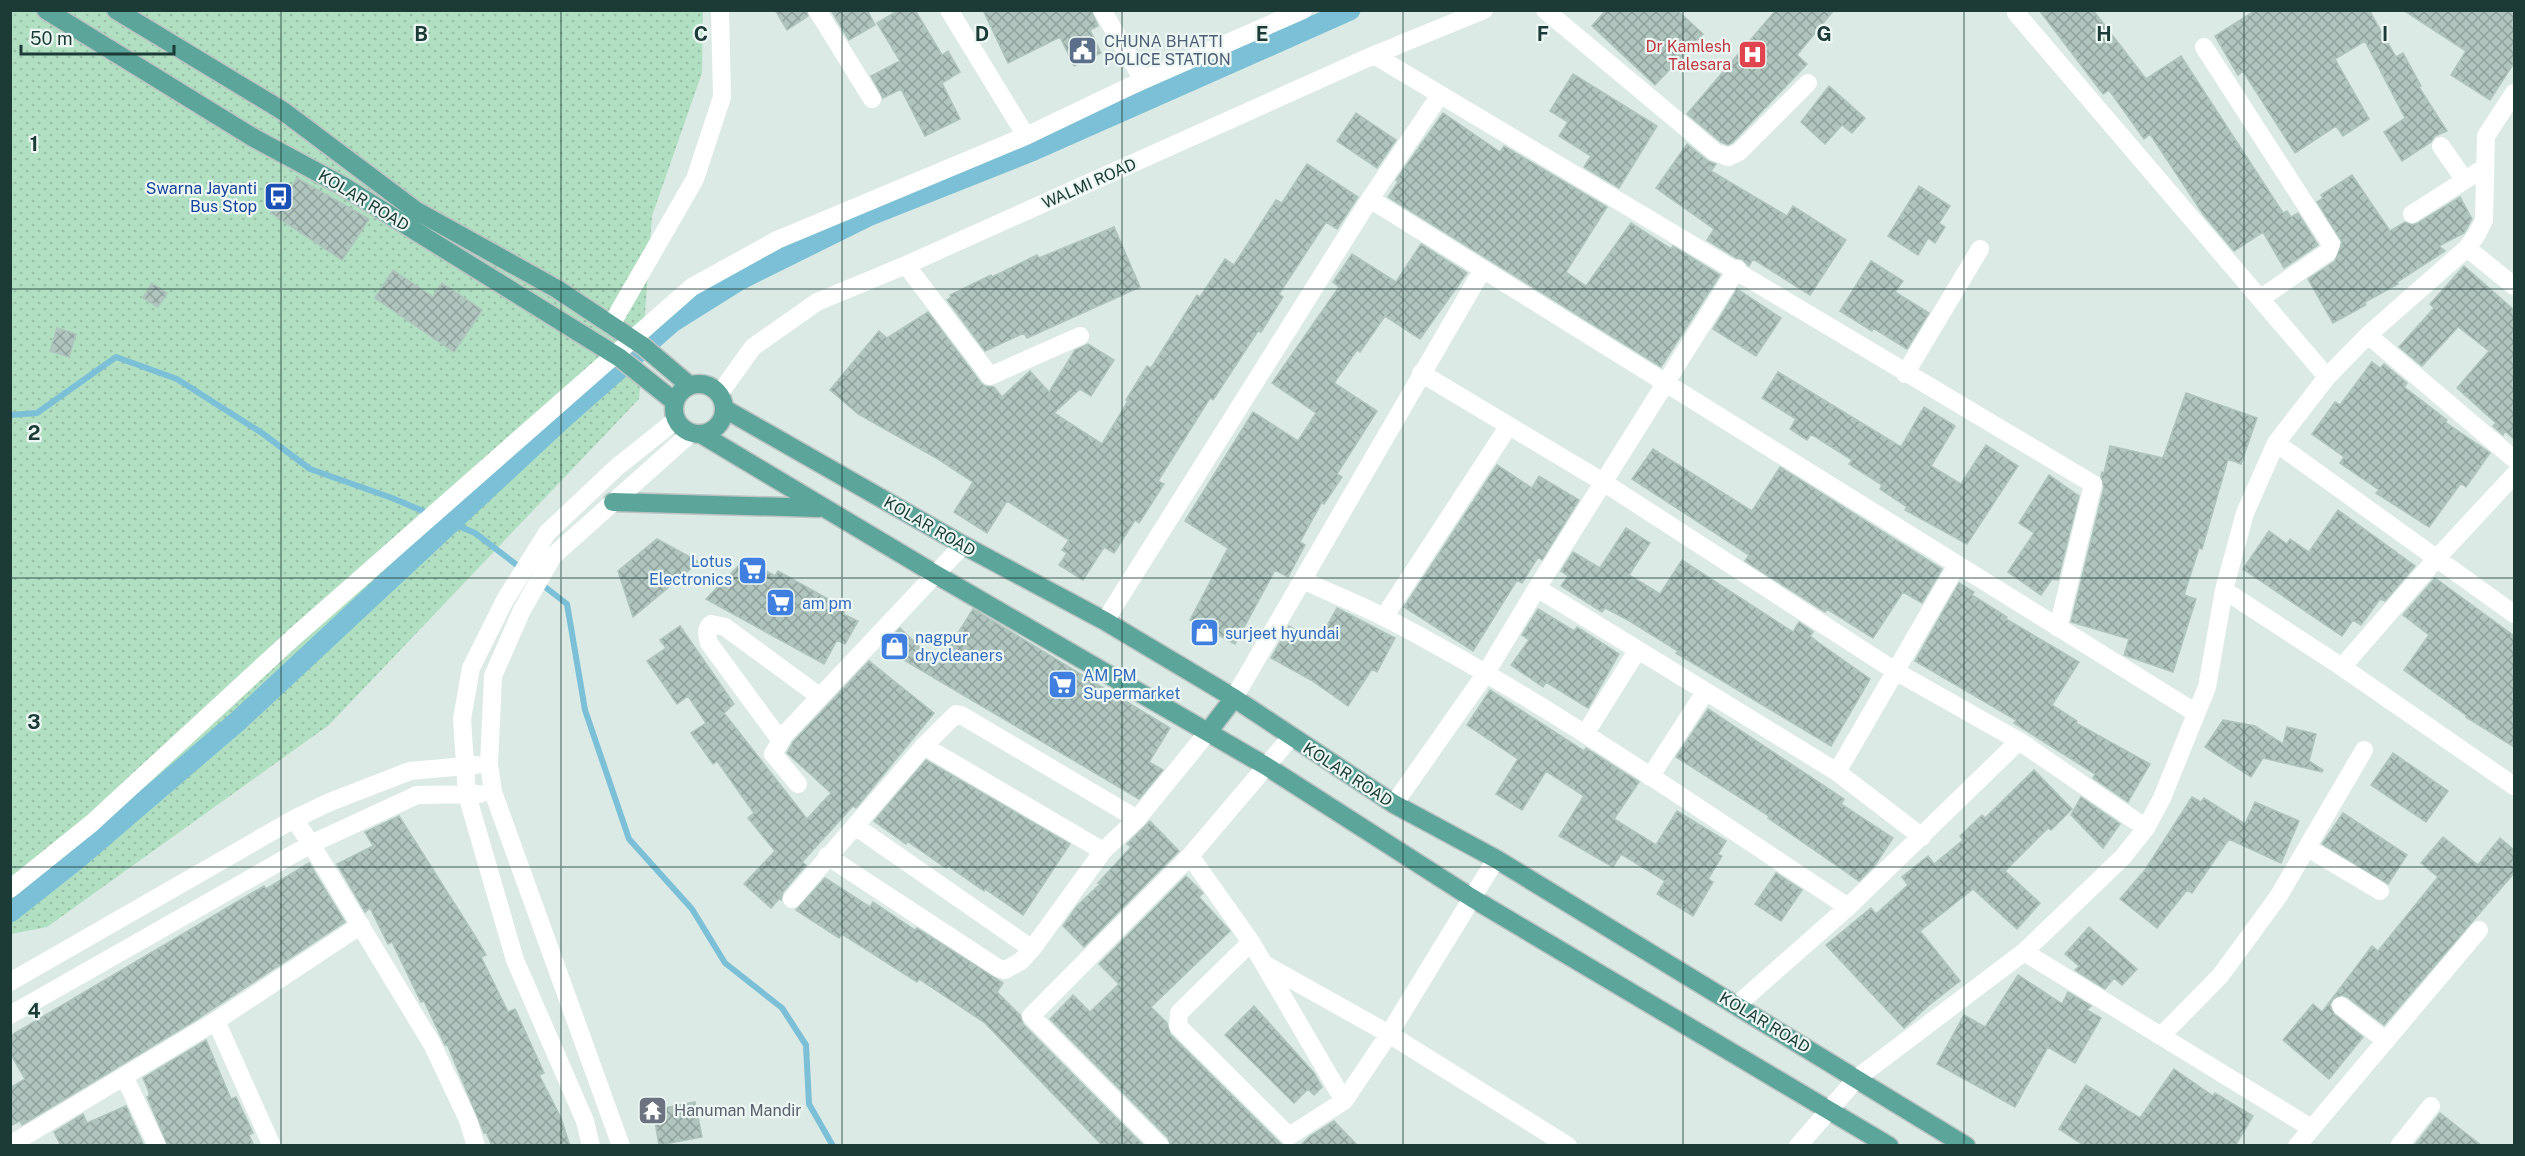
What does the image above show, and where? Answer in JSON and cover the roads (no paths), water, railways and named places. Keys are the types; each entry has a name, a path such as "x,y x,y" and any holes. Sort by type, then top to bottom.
{"main road":[{"name":"KOLAR ROAD","path":"46,10 254,138 343,186 617,357 658,387 675,411"},
{"name":"KOLAR ROAD","path":"116,10 283,111 415,210 557,289 638,342 689,385"},
{"path":"696,434 710,432 718,426 723,401 711,386 701,383 689,385 682,390 675,411 682,428 696,434 1266,766 1472,898 1889,1146"},
{"name":"KOLAR ROAD","path":"723,401 754,425 963,545 1105,621 1234,698 1394,804 1496,859 1966,1146"},
{"path":"614,502 821,508"},
{"path":"1208,732 1234,698"}],"street":[{"path":"611,325 695,179 722,98 720,10"},
{"path":"817,10 872,99"},
{"path":"949,10 1026,136"},
{"path":"1102,10 1143,80"},
{"path":"10,889 92,823 294,638 617,357 638,342 692,287 777,240 1026,136 1143,80 1303,10"},
{"name":"WALMI ROAD","path":"723,401 753,347 817,302 906,266 1374,55 1484,10"},
{"path":"1545,10 1715,152 1728,157 1738,152 1808,83"},
{"path":"2016,13 2327,376"},
{"path":"2204,47 2331,244 2328,252 2261,298"},
{"path":"1374,55 1737,269 1905,374 2093,484 2058,628"},
{"path":"1105,621 1370,199 1440,95"},
{"path":"1798,1146 1857,1078 2024,952 2122,858 2146,828 2162,798 2207,687 2224,590 2245,513 2276,443 2327,376 2368,335 2467,248 2477,234 2484,220 2484,168 2487,136 2513,100"},
{"path":"2441,146 2464,179"},
{"path":"2412,214 2484,168"},
{"path":"1370,199 2196,713"},
{"path":"2467,248 2514,286"},
{"path":"1905,374 1980,249"},
{"path":"906,266 990,376 1080,336"},
{"path":"1234,698 1483,269"},
{"path":"1394,804 1486,673 1737,269"},
{"path":"2368,335 2514,459"},
{"path":"1421,373 1603,482 1895,671 2019,741 2146,828"},
{"path":"591,1146 585,1121 515,960 467,795 462,718 471,668 505,600 547,533 675,411"},
{"path":"1384,617 1508,427"},
{"path":"621,1146 493,792 489,764 493,676 522,610 553,556 696,434"},
{"path":"2276,443 2514,614"},
{"path":"2342,667 2437,558 2514,475"},
{"path":"798,784 773,754 781,741 819,696 963,545"},
{"path":"1837,772 1957,565"},
{"path":"1303,580 1384,617 1486,673 1585,734 1848,908"},
{"path":"1537,588 1636,651 1837,772 1922,837"},
{"path":"2224,590 2342,667 2514,786"},
{"path":"781,741 709,643 706,632 708,627 711,624 724,627 819,696"},
{"path":"1585,734 1636,651"},
{"path":"1650,777 1705,692"},
{"path":"792,899 827,856 951,717 961,715 1137,819"},
{"path":"827,856 998,968 1005,970 1012,968 1032,949 1102,851 1137,819 1208,732"},
{"path":"1160,1146 1031,1016 1190,856 1291,737"},
{"path":"1737,1005 1848,908 2019,741"},
{"path":"924,746 1102,851"},
{"path":"2161,1036 2220,976 2278,897 2364,750"},
{"path":"10,982 294,819 330,802 410,771 489,764"},
{"path":"10,1014 311,844 417,795 467,795 493,792"},
{"path":"294,819 432,1044 468,1120 476,1146"},
{"path":"855,826 1032,949"},
{"path":"2308,848 2380,891"},
{"path":"1190,856 1251,942 1344,1101"},
{"path":"1251,942 1179,1012 1178,1026 1289,1136 1344,1101 1389,1034 1496,859"},
{"path":"10,1145 40,1138 125,1078 361,925"},
{"path":"2297,1146 2479,930"},
{"path":"2024,952 2311,1128"},
{"path":"1264,964 1389,1034 1568,1146"},
{"path":"2341,1006 2386,1041"},
{"path":"216,1021 272,1146"},
{"path":"125,1078 157,1146"},
{"path":"2399,1146 2431,1106"}],"waterway":[{"path":"10,912 77,859 238,721 562,419 672,322 739,280 868,216 1034,150 1350,10"},
{"path":"10,415 37,413 116,357 177,379 262,433 310,469 392,498 475,533 522,569"},
{"path":"540,583 567,604 585,710 629,839 692,909 725,963 782,1008 806,1045 809,1104 833,1146"}],"place":[{"name":"CHUNA BHATTI POLICE STATION","path":"1083,50"},
{"name":"Dr Kamlesh Talesara","path":"1752,55"},
{"name":"Swarna Jayanti Bus Stop","path":"278,197"},
{"name":"Lotus Electronics","path":"753,570"},
{"name":"am pm","path":"781,603"},
{"name":"surjeet hyundai","path":"1204,633"},
{"name":"nagpur drycleaners","path":"894,646"},
{"name":"AM PM Supermarket","path":"1062,684"},
{"name":"Hanuman Mandir","path":"653,1110"}]}
